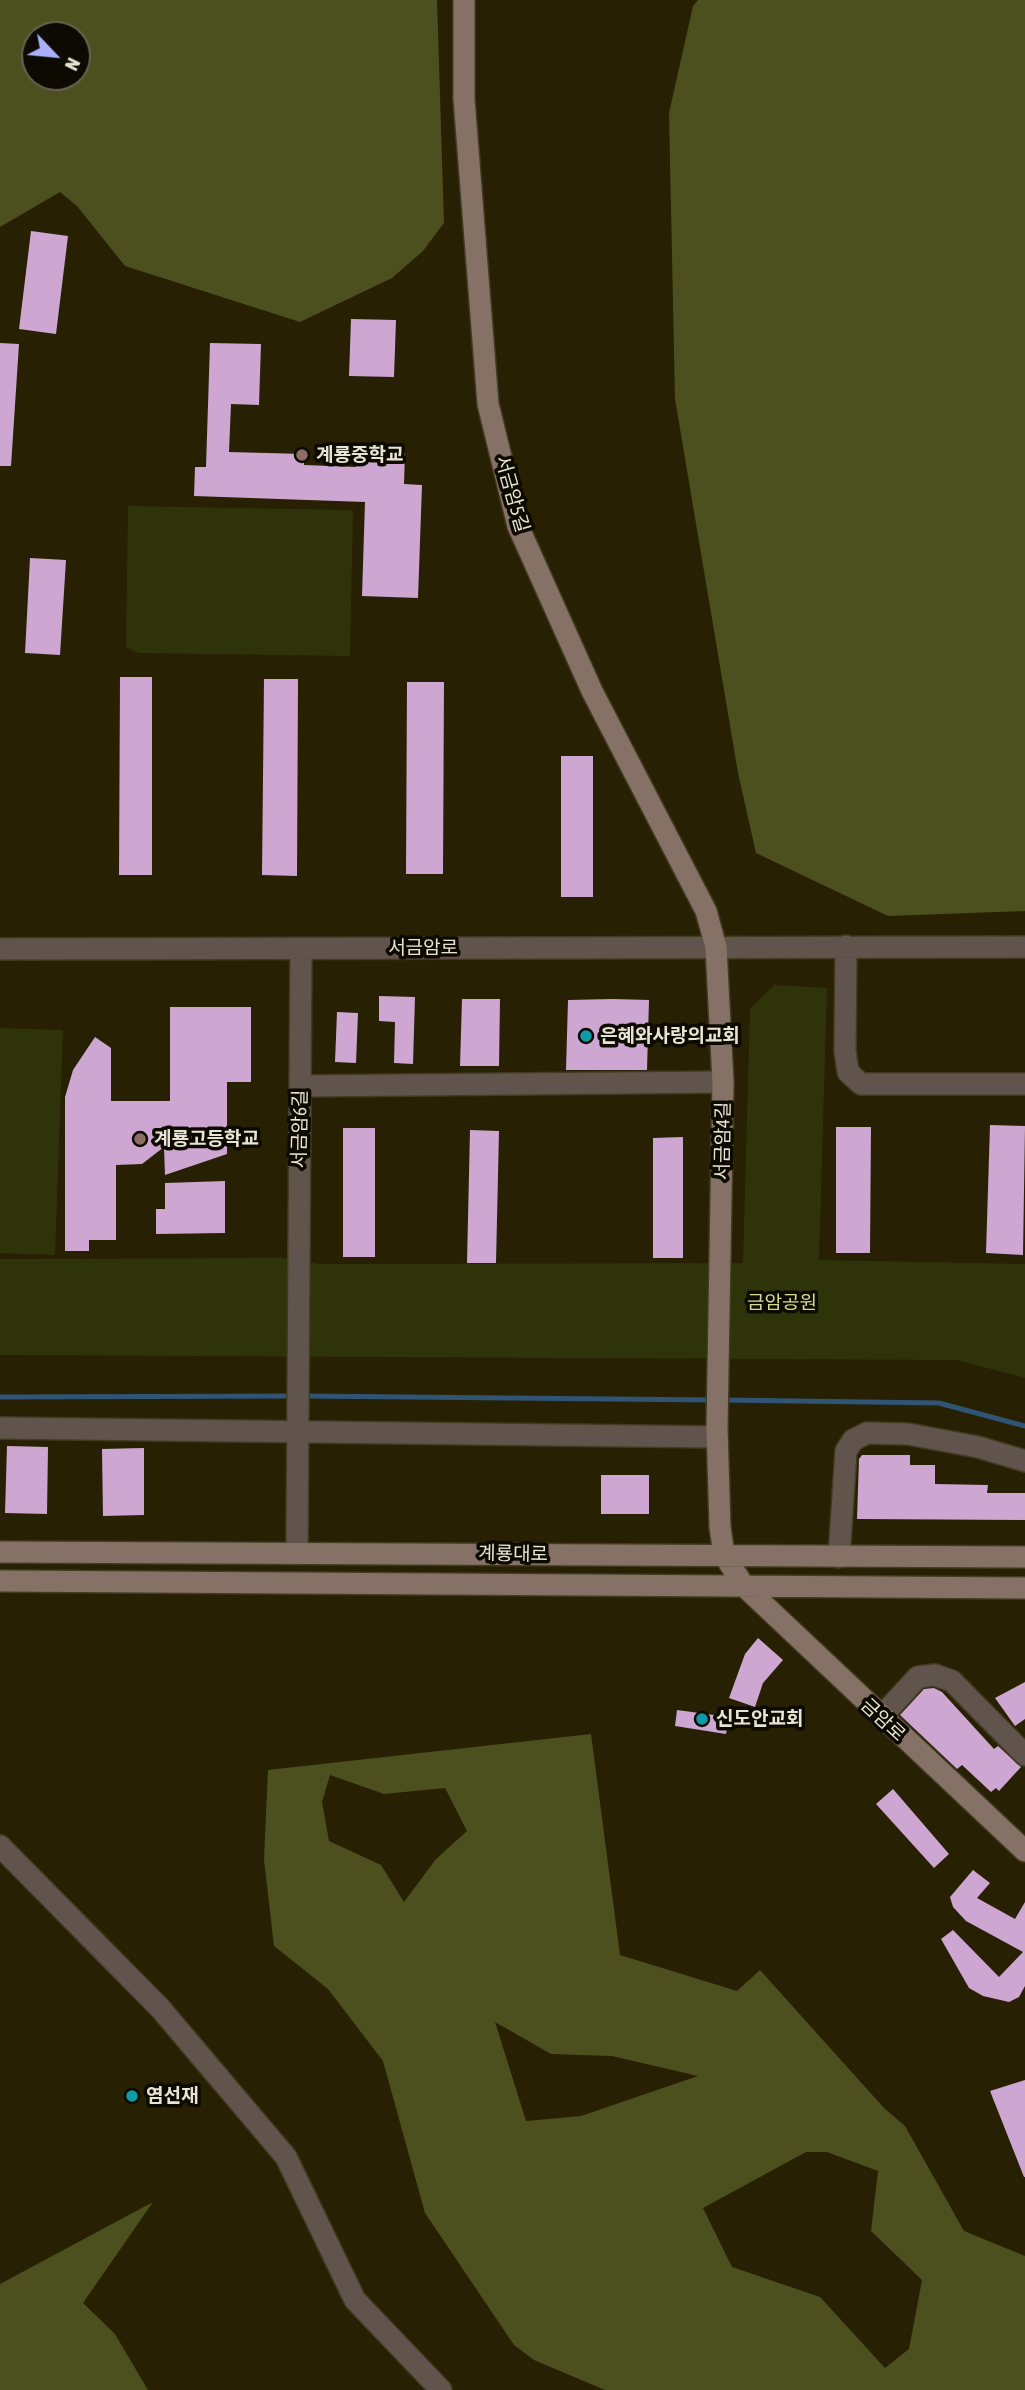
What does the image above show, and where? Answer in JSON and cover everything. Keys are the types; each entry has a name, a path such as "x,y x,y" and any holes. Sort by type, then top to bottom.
{"main road":[{"name":"서금암5길","path":"464,0 465,112 488,404 518,526 592,691 706,911 716,947"},
{"name":"서금암4길","path":"716,947 723,1082 717,1432"},
{"path":"717,1432 720,1527 724,1555 744,1586"},
{"name":"계룡대로","path":"0,1552 297,1551 1025,1557"},
{"name":"계룡대로","path":"0,1581 1025,1588"},
{"name":"금암로","path":"744,1586 1025,1851"}],"street":[{"path":"846,946 845,1051 848,1072 861,1083 1025,1084"},
{"name":"서금암로","path":"0,949 1025,947"},
{"name":"서금암6길","path":"298,1430 300,949"},
{"path":"300,1086 723,1082"},
{"path":"0,1428 717,1432"},
{"path":"297,1551 298,1430"},
{"path":"839,1557 846,1451 853,1440 867,1433 908,1434 978,1447 1025,1461"},
{"path":"881,1717 918,1677 935,1675 952,1681 1023,1750"},
{"path":"0,1846 160,2008 286,2157 355,2300 442,2390"}],"green space":[{"path":"0,0 437,0 444,223 423,251 392,278 300,322 125,266 77,206 60,192 0,227"},
{"path":"698,0 1025,0 1025,911 888,916 756,853 738,773 675,399 669,113 693,6"},
{"path":"128,506 353,510 350,656 139,653 126,647"},
{"name":"금암공원","path":"774,985 827,988 819,1260 1025,1264 1025,1378 957,1360 0,1355 0,1259 281,1258 319,1264 743,1263 750,1009"},
{"path":"0,1028 63,1030 55,1255 0,1253"},
{"path":"591,1734 620,1955 737,1991 760,1970 884,2108 905,2126 964,2231 1025,2256 1025,2390 605,2390 534,2360 514,2345 425,2213 383,2061 328,1989 274,1946 264,1860 268,1770","holes":["330,1775 384,1794 445,1788 467,1831 436,1859 404,1902 381,1865 329,1841 322,1802","495,2022 551,2054 612,2056 698,2076 581,2116 526,2121","806,2152 827,2152 878,2171 871,2231 922,2280 909,2349 885,2368 820,2297 732,2267 703,2208"]},
{"path":"153,2202 83,2303 115,2334 148,2390 0,2390 0,2284"}],"building":[{"path":"31,231 68,236 56,334 19,329"},
{"path":"351,319 396,320 394,377 349,376"},
{"path":"0,343 19,344 11,466 0,466"},
{"name":"계룡중학교","path":"210,343 261,344 259,405 231,404 229,452 304,454 304,465 356,467 357,451 405,453 404,484 422,485 418,598 362,596 365,502 194,496 195,467 206,467"},
{"path":"30,558 66,560 60,655 25,653"},
{"path":"120,677 152,677 152,875 119,875"},
{"path":"264,679 298,679 297,876 262,875"},
{"path":"407,682 444,682 443,874 406,874"},
{"path":"561,756 593,756 593,897 561,897"},
{"path":"379,996 415,997 413,1064 394,1063 395,1022 379,1021"},
{"path":"462,999 500,999 499,1066 460,1066"},
{"path":"568,1000 649,1000 647,1070 566,1070"},
{"path":"170,1007 251,1007 251,1082 227,1082 227,1154 165,1175 164,1147 142,1164 116,1165 116,1240 89,1240 89,1251 65,1251 65,1097 73,1070 95,1037 111,1048 111,1101 170,1101"},
{"path":"337,1012 358,1013 356,1063 335,1062"},
{"path":"990,1125 1025,1126 1023,1255 986,1253"},
{"path":"836,1127 871,1127 870,1253 836,1253"},
{"path":"343,1128 375,1128 375,1257 343,1257"},
{"path":"470,1130 499,1131 496,1263 467,1263"},
{"path":"683,1137 683,1258 653,1258 653,1138"},
{"path":"225,1181 225,1233 156,1234 156,1209 165,1209 165,1183"},
{"path":"7,1446 48,1447 47,1514 5,1513"},
{"path":"144,1448 144,1515 103,1516 102,1449"},
{"path":"862,1455 910,1455 910,1465 935,1465 935,1484 988,1485 987,1493 1025,1493 1025,1520 857,1519 859,1459"},
{"path":"601,1475 649,1475 649,1514 601,1514"},
{"path":"758,1638 783,1660 763,1683 755,1707 729,1698 745,1654"},
{"path":"1025,1682 1025,1719 1015,1726 995,1698"},
{"path":"934,1688 942,1692 994,1749 998,1746 1021,1767 999,1791 996,1788 991,1792 962,1765 957,1769 900,1715 924,1689"},
{"name":"신도안교회","path":"677,1710 729,1717 726,1734 675,1726"},
{"path":"893,1789 949,1854 934,1868 876,1804"},
{"path":"973,1870 990,1883 977,1898 1015,1919 1025,1902 1025,1986 1019,1997 1009,2002 983,1996 969,1988 941,1939 953,1930 999,1977 1023,1952 966,1921 953,1907 950,1897"},
{"path":"1025,2080 1025,2177 1024,2177 990,2091"}],"waterway":[{"path":"0,1397 294,1396"},
{"path":"304,1396 714,1400"},
{"path":"724,1400 939,1403 1025,1426"}],"place":[{"name":"계룡중학교","path":"302,455"},
{"name":"은혜와사랑의교회","path":"586,1036"},
{"name":"계룡고등학교","path":"140,1139"},
{"name":"신도안교회","path":"702,1719"},
{"name":"염선재","path":"132,2096"}]}
